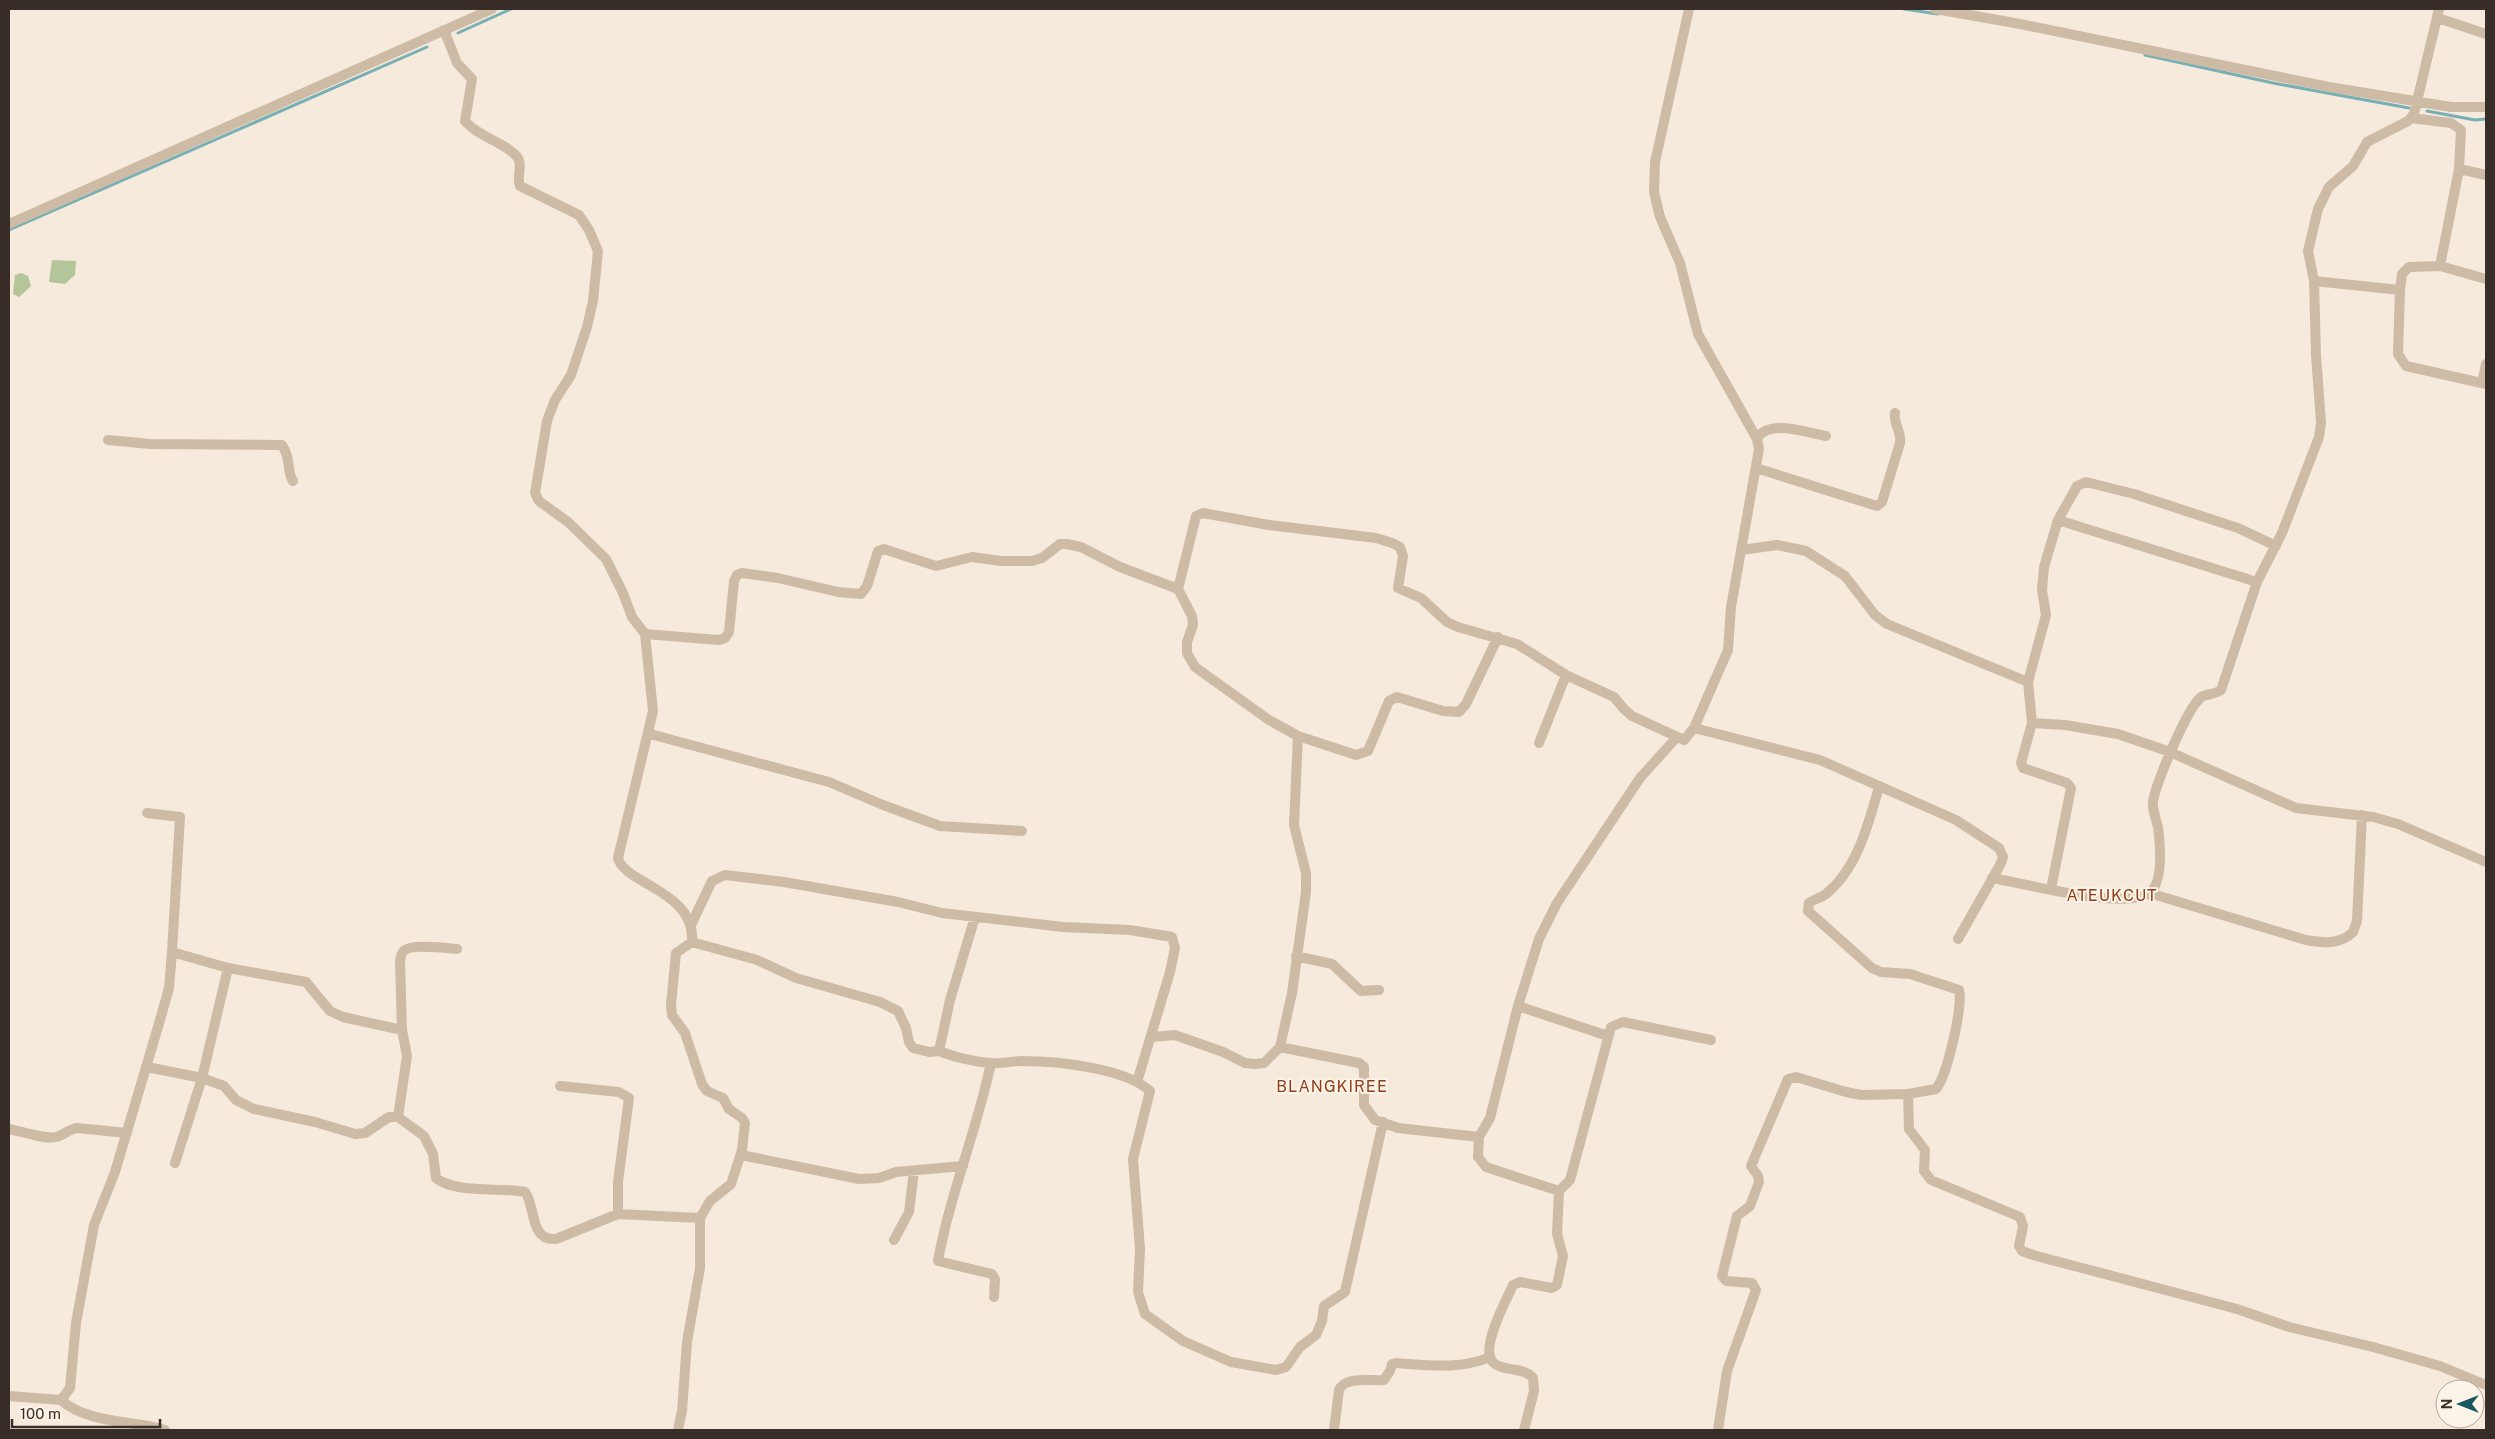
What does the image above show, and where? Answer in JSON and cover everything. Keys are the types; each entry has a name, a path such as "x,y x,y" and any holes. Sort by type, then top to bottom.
{"street":[{"path":"9,224 492,9"},
{"path":"1498,637 1466,704 1459,712 1443,711 1397,697 1389,701 1368,752 1363,754 1356,755 1298,736 1269,720 1190,661 1187,642 1193,625 1192,616 1178,589 1196,516 1199,513 1356,538 1376,538 1392,542 1400,547 1403,556 1398,588 1421,598 1447,622 1458,627 1498,637 1523,647 1566,675 1614,697 1632,716 1684,740 1694,728 1728,650 1731,606 1759,449 1757,438 1698,334 1680,263 1655,203 1653,177 1655,162 1689,9"},
{"path":"1935,9 2024,25 2329,87 2415,110 2459,127 2462,135 2459,169 2440,266"},
{"path":"2415,110 2439,13 2486,34"},
{"path":"444,30 457,63 472,79 465,121 475,130 515,155 520,162 518,180 520,186 579,215 598,251 597,270 587,327 571,375 555,400 547,421 535,493 538,501 568,522 606,559 623,593 632,617 645,634 653,696 650,734 618,858 620,864 626,870 670,898 681,910 690,925 692,942"},
{"path":"1992,878 2112,900 2138,897 2149,893 2154,888 2160,870 2158,830 2153,804 2170,752 2193,708 2201,697 2221,690 2257,582 2279,540 2319,437 2321,423 2316,355 2314,281 2308,251 2323,196 2329,187 2353,166 2367,142 2415,110 2486,107"},
{"path":"2459,169 2486,175"},
{"path":"2486,279 2440,266 2409,267 2402,274 2398,354 2406,366 2484,384 2486,364"},
{"path":"2314,281 2400,290"},
{"path":"1756,468 1877,506 1882,502 1900,443 1901,437 1894,418 1895,413"},
{"path":"1757,438 1761,432 1769,428 1784,428 1826,436"},
{"path":"108,440 150,444 282,445 288,455 290,477 293,481"},
{"path":"2051,889 2071,788 2068,783 2022,768 2021,763 2032,723 2028,682 2046,615 2042,590 2044,567 2058,520 2077,486 2086,482 2134,494 2279,540"},
{"path":"2058,520 2257,582"},
{"path":"645,634 719,640 725,638 730,632 734,581 737,575 742,573 778,578 838,592 861,594 867,586 878,551 884,549 936,566 972,557 1001,561 1032,561 1042,558 1060,544 1067,544 1081,547 1120,567 1178,589"},
{"path":"1741,550 1777,545 1806,551 1845,576 1876,615 1887,624 2028,682"},
{"path":"1539,743 1566,675"},
{"path":"2032,723 2064,725 2118,734 2170,752 2296,808 2362,815 2398,824 2486,862"},
{"path":"1694,728 1820,760 1956,820 1999,848 2003,857 1958,939"},
{"path":"650,734 829,782 940,826 1022,831"},
{"path":"1152,1038 1175,1036 1223,1052 1245,1063 1255,1064 1264,1063 1280,1047 1292,993 1306,892 1306,873 1294,824 1298,736"},
{"path":"1559,1191 1486,1167 1478,1158 1479,1137 1490,1118 1518,1006 1539,939 1557,903 1640,778 1677,737"},
{"path":"1718,1430 1727,1370 1756,1290 1752,1283 1726,1281 1722,1276 1737,1216 1750,1206 1759,1182 1758,1176 1751,1166 1788,1078 1796,1077 1861,1095 1918,1094 1936,1089 1943,1079 1957,1020 1960,990 1910,974 1881,972 1872,968 1808,911 1809,903 1825,896 1851,863 1864,840 1879,787"},
{"path":"60,1400 70,1388 76,1323 94,1225 115,1172 147,1067 168,988 180,818 147,813"},
{"path":"2149,893 2306,940 2324,943 2337,942 2353,932 2357,921 2362,815"},
{"path":"690,925 712,881 725,875 784,882 898,902 942,913 1063,927 1130,930 1172,937 1176,948 1152,1038 1137,1082"},
{"path":"940,1051 950,1000 975,917"},
{"path":"678,1430 682,1412 687,1342 700,1268 700,1218 710,1201 731,1184 741,1155 744,1120 729,1109 723,1098 707,1091 702,1084 685,1033 672,1016 671,1004 676,953 692,942 757,960 796,978 880,1002 898,1011 913,1048 929,1052 940,1051 991,1063 1022,1061 1092,1068 1137,1082 1150,1091 1133,1159 1140,1249 1138,1292 1145,1314 1183,1341 1231,1362 1276,1370 1286,1367 1300,1347 1311,1340 1320,1329 1324,1306 1345,1292 1383,1122"},
{"path":"398,1116 407,1056 402,1030 400,961 402,952 406,949 416,948 457,949"},
{"path":"172,952 228,968 306,982 330,1011 343,1017 402,1030"},
{"path":"1296,956 1332,964 1361,991 1379,990"},
{"path":"175,1162 202,1078 228,968"},
{"path":"1518,1006 1608,1036"},
{"path":"1524,1430 1534,1391 1533,1378 1528,1373 1495,1365 1490,1357 1493,1331 1513,1285 1520,1282 1552,1288 1557,1285 1564,1256 1557,1234 1559,1191 1570,1180 1611,1028 1623,1022 1711,1040"},
{"path":"1280,1047 1359,1063 1364,1067 1366,1110 1375,1120 1398,1128 1479,1137"},
{"path":"991,1063 983,1100 938,1261 992,1274 994,1279 994,1296"},
{"path":"147,1067 202,1078 224,1086 236,1100 245,1106 315,1122 355,1134 366,1133 388,1117 398,1116 424,1136 433,1154 436,1178 442,1184 460,1188 525,1192 529,1197 538,1231 546,1238 556,1238 618,1214 700,1218"},
{"path":"560,1086 619,1092 629,1098 618,1182 618,1214"},
{"path":"1908,1094 1909,1129 1925,1150 1925,1174 1931,1180 2020,1217 2023,1226 2019,1246 2022,1250 2062,1264 2237,1309 2289,1327 2373,1347 2440,1366 2486,1385"},
{"path":"9,1129 49,1137 56,1137 69,1129 77,1128 127,1133"},
{"path":"741,1155 858,1179 879,1178 896,1172 963,1166"},
{"path":"894,1240 909,1212 914,1171"},
{"path":"1334,1430 1339,1390 1341,1385 1347,1381 1384,1380 1392,1364 1396,1363 1451,1366 1479,1362 1490,1357"},
{"path":"9,1396 60,1400 69,1407 94,1416 148,1425 165,1430"}],"green space":[{"path":"52,260 76,261 75,275 65,284 49,282"},
{"path":"21,273 28,276 31,286 19,297 13,294 15,275"}],"waterway":[{"path":"458,33 511,9"},
{"path":"1904,9 1938,14"},
{"path":"9,230 427,47"},
{"path":"2145,55 2273,83 2409,108"},
{"path":"2427,111 2475,120 2486,119"}],"district":[{"name":"ATEUKCUT","path":"2112,895"},
{"name":"BLANGKIREE","path":"1332,1086"}]}
